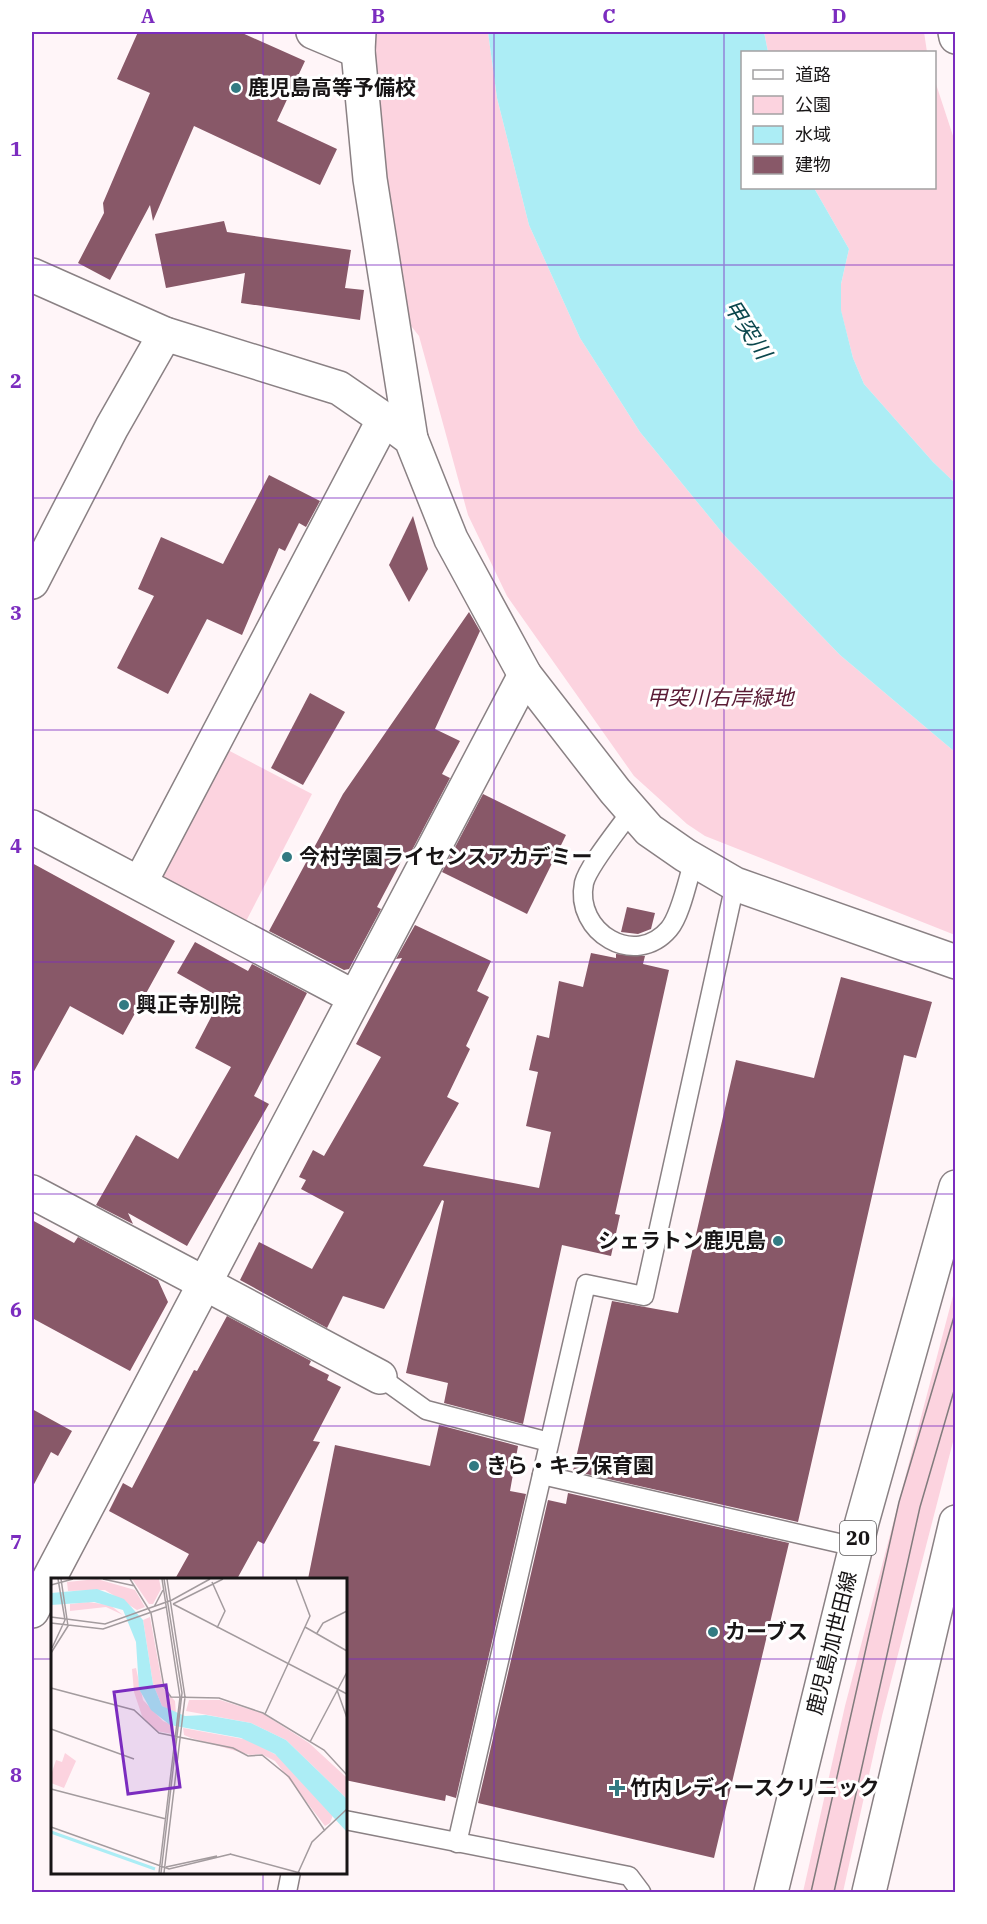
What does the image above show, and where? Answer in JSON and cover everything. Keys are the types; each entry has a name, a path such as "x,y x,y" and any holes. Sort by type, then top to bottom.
{"street":[{"path":"313,32 358,41 369,179 411,439 451,539 525,675 649,830 694,860 735,884 956,962"},
{"path":"954,32 956,37"},
{"path":"32,275 165,334 339,388 411,439"},
{"path":"32,582 112,427 165,334"},
{"path":"140,883 384,419"},
{"path":"32,1611 525,675"},
{"path":"32,827 354,997"},
{"name":"鹿児島加世田線","path":"771,1893 856,1547 956,1187"},
{"path":"32,1192 380,1377"},
{"path":"869,1893 954,1532"}],"lane":[{"path":"632,810 585,880 582,900 589,920 596,930 610,940 634,946 658,938 670,928 694,860"},
{"path":"457,1844 586,1284 644,1296 735,884"},
{"path":"380,1377 426,1410 549,1442"},
{"path":"542,1475 856,1547"},
{"path":"346,1820 457,1844 629,1876 641,1893"},
{"path":"286,1893 291,1873"}],"green space":[{"name":"甲突川右岸緑地","path":"375,32 488,32 497,98 529,225 580,338 640,432 725,536 840,655 955,752 955,935 705,836 687,824 634,776 507,596 468,515 419,336 408,322 380,141 376,104"},
{"path":"764,32 924,32 927,51 768,51"},
{"path":"936,84 955,142 955,483 933,462 864,384 853,358 841,311 841,284 849,249 815,189 936,189"},
{"path":"224,748 312,794 243,927 165,887 161,870"},
{"path":"955,1288 955,1434 882,1716 843,1892 803,1892 845,1706"}],"water":[{"name":"甲突川","path":"488,32 764,32 768,51 741,51 741,189 815,189 849,249 841,284 841,310 853,358 864,384 933,462 955,483 955,752 840,655 725,536 640,432 580,338 529,225 497,98"}],"building":[{"path":"138,32 240,32 305,61 277,121 337,149 320,185 194,126 153,221 150,205 110,280 78,263 104,213 103,203 150,93 117,79"},
{"path":"224,221 227,232 351,250 345,288 364,290 360,320 241,303 245,273 166,288 155,234"},
{"path":"269,475 320,501 306,527 299,523 285,551 279,548 242,635 207,619 168,694 117,668 154,596 138,589 161,537 223,564"},
{"path":"413,516 428,569 409,602 389,565"},
{"path":"469,612 480,631 435,729 460,741 442,774 450,778 409,856 405,854 377,907 381,909 349,969 344,970 269,931 343,794"},
{"path":"310,693 345,712 303,785 271,768"},
{"path":"483,794 566,835 527,914 442,872"},
{"path":"32,863 175,941 123,1035 70,1006 32,1075"},
{"path":"627,907 655,913 651,929 638,934 621,932"},
{"path":"415,925 491,961 477,991 489,997 466,1046 470,1049 447,1097 459,1103 423,1166 539,1188 551,1132 526,1126 538,1072 529,1070 537,1035 549,1038 559,981 583,987 591,953 616,958 616,954 645,956 643,964 669,970 615,1214 620,1215 611,1256 562,1245 523,1424 444,1403 448,1383 406,1373 444,1201 442,1200 384,1309 343,1296 327,1328 240,1280 259,1242 312,1269 344,1212 301,1189 306,1180 299,1177 313,1150 324,1156 381,1057 356,1044 402,958 396,959"},
{"path":"195,942 248,971 252,964 307,993 254,1096 269,1104 187,1246 128,1213 133,1224 96,1205 136,1135 178,1159 231,1067 195,1048 221,998 177,973"},
{"name":"シェラトン鹿児島","path":"841,977 932,1002 916,1058 904,1055 798,1522 573,1471 612,1301 678,1313 736,1060 814,1078"},
{"path":"32,1220 74,1243 78,1237 158,1280 168,1302 130,1371 32,1318"},
{"path":"227,1316 311,1361 309,1365 329,1375 327,1380 341,1387 313,1441 320,1442 264,1544 258,1541 238,1578 176,1578 189,1554 109,1511 123,1483 132,1488 194,1370 197,1371"},
{"path":"32,1409 72,1431 58,1456 51,1452 32,1488"},
{"path":"439,1425 518,1446 510,1491 526,1494 456,1798 446,1795 445,1801 346,1780 346,1578 308,1578 335,1445 430,1466"},
{"path":"568,1493 789,1543 714,1858 478,1803 548,1500 566,1504"}],"tram line":[{"path":"811,1892 899,1502 956,1310"},
{"path":"834,1892 920,1507 956,1384"}],"place":[{"name":"鹿児島高等予備校","path":"236,88"},
{"name":"今村学園ライセンスアカデミー","path":"287,857"},
{"name":"興正寺別院","path":"124,1005"},
{"name":"シェラトン鹿児島","path":"778,1241"},
{"name":"きら・キラ保育園","path":"474,1466"},
{"name":"カーブス","path":"713,1632"},
{"name":"竹内レディースクリニック","path":"617,1788"}]}
